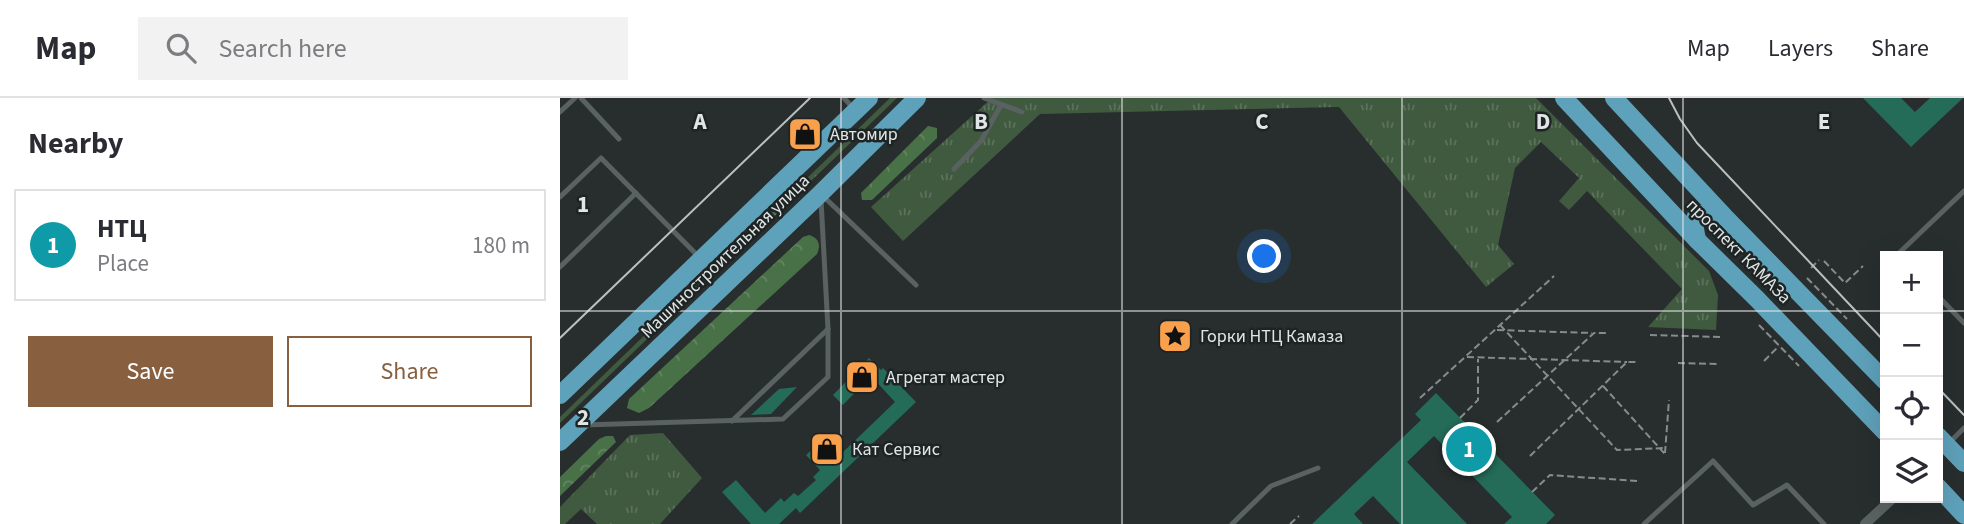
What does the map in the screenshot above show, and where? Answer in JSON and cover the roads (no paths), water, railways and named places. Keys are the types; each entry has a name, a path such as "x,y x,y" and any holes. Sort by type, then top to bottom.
{"main road":[{"name":"Машиностроительная улица","path":"560,442 911,104 929,98"},
{"path":"1558,98 1587,121"},
{"name":"проспект КАМАЗа","path":"1564,98 1697,240 1880,427"},
{"name":"проспект КАМАЗа","path":"1617,101 1723,215 1881,377"},
{"name":"Машиностроительная улица","path":"560,395 701,259 856,102"},
{"path":"1697,240 1694,224 1696,216 1705,213 1723,215"},
{"path":"1943,441 1964,463"},
{"path":"1943,492 1964,515"}],"street":[{"path":"1865,524 1888,503"}],"lane":[{"path":"560,112 575,98"},
{"path":"581,98 619,139"},
{"path":"984,98 1022,112"},
{"path":"954,169 981,141 1002,105"},
{"path":"560,197 601,158 701,259"},
{"path":"1901,251 1964,191"},
{"path":"560,267 636,193"},
{"path":"820,194 916,285"},
{"path":"577,425 783,419 828,377 820,194"},
{"path":"1943,301 1964,323"},
{"path":"732,421 828,329"},
{"path":"1943,439 1964,428"},
{"path":"1644,524 1713,461 1753,505 1787,485 1824,524"},
{"path":"1232,524 1271,486 1318,468"}],"tram line":[{"path":"560,338 810,98"},
{"path":"1669,98 1697,143 1880,337"},
{"path":"1943,393 1964,415"}],"place":[{"name":"Автомир","path":"805,134"},
{"name":"Горки НТЦ Камаза","path":"1175,336"},
{"name":"Агрегат мастер","path":"862,377"},
{"name":"Кат Сервис","path":"827,449"},
{"name":"НТЦ","path":"1469,449"}]}
